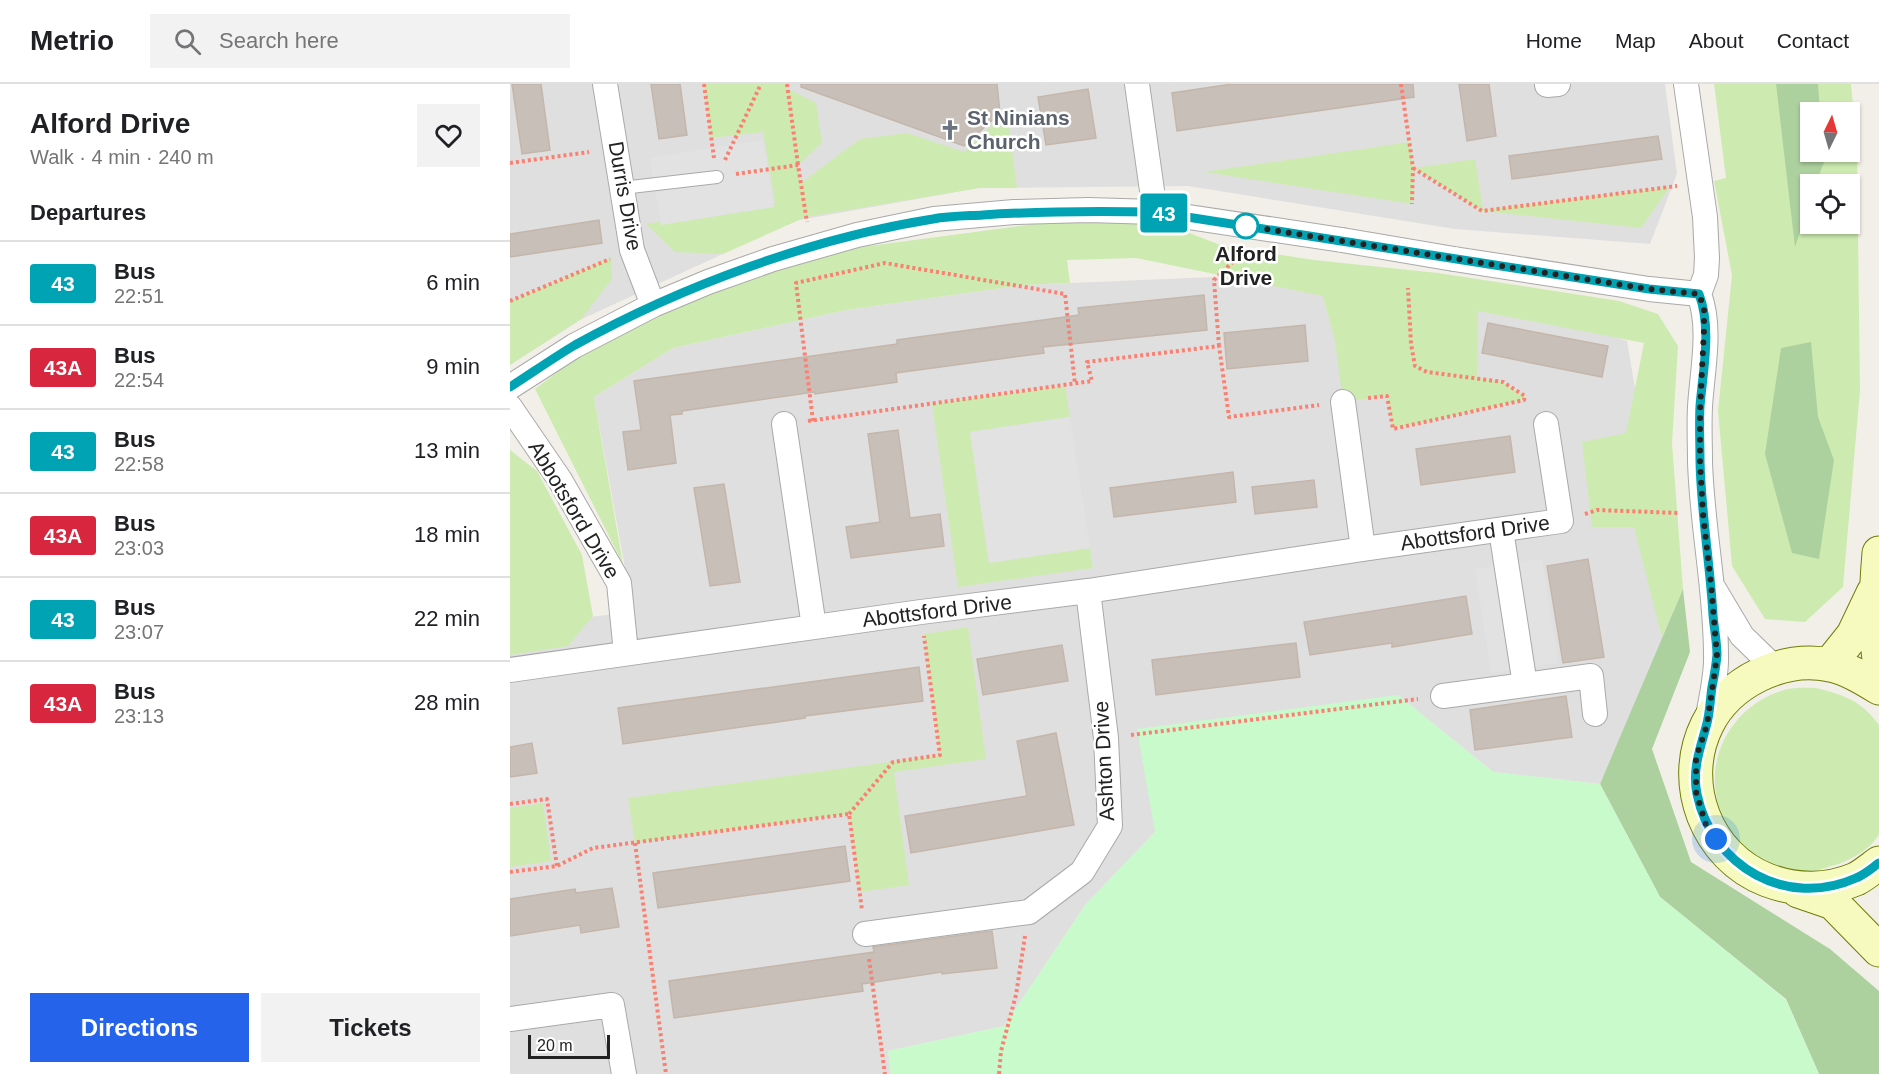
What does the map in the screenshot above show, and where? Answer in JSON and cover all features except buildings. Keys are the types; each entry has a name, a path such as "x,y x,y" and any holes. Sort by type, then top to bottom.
{"main road":[{"path":"1879,553 1876,586 1879,659"},
{"path":"1829,665 1853,635 1876,586"},
{"path":"1879,688 1858,674 1829,665 1802,663 1775,668 1747,681 1724,700 1707,725 1696,758 1696,792 1706,825 1725,853 1752,875 1833,903 1879,950"},
{"path":"1784,887 1821,889 1857,878 1879,863"}],"street":[{"name":"Durris Drive","path":"605,84 632,250 653,305"},
{"path":"1137,84 1155,212"},
{"path":"1686,84 1705,218 1707,258 1706,275 1699,294 1704,308 1700,411 1703,514 1717,656 1707,725"},
{"path":"510,387 574,346 653,305 708,282 857,235 934,219 1014,212 1088,210 1155,212 1649,289 1699,294"},
{"path":"1343,402 1363,549"},
{"name":"Abbotsford Drive","path":"510,407 560,480 619,583 626,653"},
{"path":"784,424 814,627"},
{"name":"Abottsford Drive","path":"510,670 921,612 1088,591 1561,521 1546,424"},
{"path":"1501,530 1525,685"},
{"path":"1711,584 1742,636 1775,668"},
{"name":"Ashton Drive","path":"865,934 1029,912 1082,872 1110,826 1106,738 1088,591"},
{"path":"1443,696 1591,676 1595,714"},
{"path":"510,1019 612,1005 624,1074"}],"lane":[{"path":"622,188 717,177"}],"path":[{"path":"704,84 717,177"},
{"path":"717,177 761,84"},
{"path":"787,84 811,248"},
{"path":"1401,84 1413,168 1412,204"},
{"path":"510,163 616,148"},
{"path":"717,177 798,165"},
{"path":"1413,168 1482,211 1700,183"},
{"path":"510,301 632,250"},
{"path":"1241,254 1214,280 1219,346 1229,417 1387,396 1393,429 1524,400 1525,396 1503,382 1427,372 1415,366 1411,344 1408,288"},
{"path":"813,421 796,283 885,263 1065,294 1075,384"},
{"path":"784,424 1092,381 1087,362 1219,346"},
{"path":"1561,521 1597,510 1703,514"},
{"path":"510,872 557,866 593,848 849,814 893,762 940,755 921,612"},
{"path":"1106,738 1443,696"},
{"path":"510,804 547,798 557,866"},
{"path":"849,814 885,1074"},
{"path":"635,843 666,1074"},
{"path":"999,1074 1001,1051 1016,995 1029,912"}],"shaded area":[{"path":"510,84 1665,84 1677,174 1650,244 1455,229 1188,186 979,188 794,221 582,319 510,365"},
{"path":"763,140 774,207 661,225 650,158"},
{"path":"1351,271 1440,280 1627,341 1674,617 1600,784 1493,772 1398,695 1155,832 1086,904 1004,1026 888,1051 891,1074 510,1074 510,626 633,612 594,397 673,348 846,310 1024,285"},
{"path":"1070,417 1090,548 989,563 970,432"},
{"path":"1542,559 1558,663 1491,673 1475,569"}],"green space":[{"path":"704,84 787,84 788,89 816,103 822,143 798,165 801,183 860,139 907,133 964,152 1007,111 1017,188 979,188 806,217 723,254 675,252 646,224 775,203 763,132 711,138"},
{"path":"1714,84 1851,84 1853,102 1800,102 1800,162 1857,162 1857,174 1800,174 1800,234 1858,234 1860,390 1843,587 1805,622 1765,619 1732,566 1718,411 1732,275 1714,181 1726,178"},
{"path":"1776,84 1818,84 1819,102 1800,102 1800,162 1824,162 1820,174 1800,174 1800,232 1795,247"},
{"path":"1410,142 1413,168 1475,159 1483,210 1670,187 1641,228 1482,211 1414,168 1412,204 1204,172"},
{"path":"1049,222 1166,224 1223,246 1314,260 1438,273 1619,301 1658,314 1678,346 1672,443 1683,589 1662,637 1634,527 1592,527 1582,442 1626,433 1644,343 1478,311 1477,378 1503,382 1525,396 1524,400 1393,429 1387,396 1343,402 1335,341 1323,296 1136,258 1067,260 1070,283 1024,285 846,310 673,348 594,397 623,564 535,389 576,358 713,289 854,248"},
{"path":"611,258 612,279 581,319 510,365 510,301"},
{"path":"1811,342 1818,417 1834,460 1819,559 1792,553 1765,454 1781,348"},
{"path":"1065,386 1070,417 970,432 989,562 1090,548 1093,568 958,587 932,404"},
{"path":"510,450 537,471 582,555 593,616 568,646 510,655"},
{"path":"1683,589 1690,652 1652,749 1691,862 1830,949 1879,991 1879,1074 1819,1074 1786,999 1660,897 1600,784"},
{"path":"968,627 986,759 894,772 909,885 860,892 849,814 635,843 628,798 940,755 924,634"},
{"path":"1816,688 1835,693 1859,704 1879,725 1879,834 1865,850 1837,864 1813,871 1782,868 1757,857 1736,839 1722,816 1715,790 1716,763 1726,736 1745,712 1754,705 1784,690"},
{"path":"1398,695 1493,772 1600,784 1660,897 1786,1000 1819,1074 891,1074 888,1051 1004,1026 1086,904 1155,832 1137,729"},
{"path":"543,803 551,861 510,867 510,808"}],"bus line":[{"name":"43","path":"510,387 574,346 653,305 773,259 857,235 934,219 1014,212 1088,210 1155,212 1649,289 1699,294 1704,308 1700,462 1717,656 1707,725 1696,758 1696,792 1706,825 1725,853 1752,875 1784,887 1821,889 1857,878 1879,863"}],"place":[{"name":"St Ninians Church","path":"950,130"},
{"name":"Alford Drive","path":"1246,226"}],"route":[{"path":"1246,226 1649,289 1699,294 1704,308 1700,462 1717,656 1707,725 1696,758 1696,792 1706,825 1716,839"}]}
